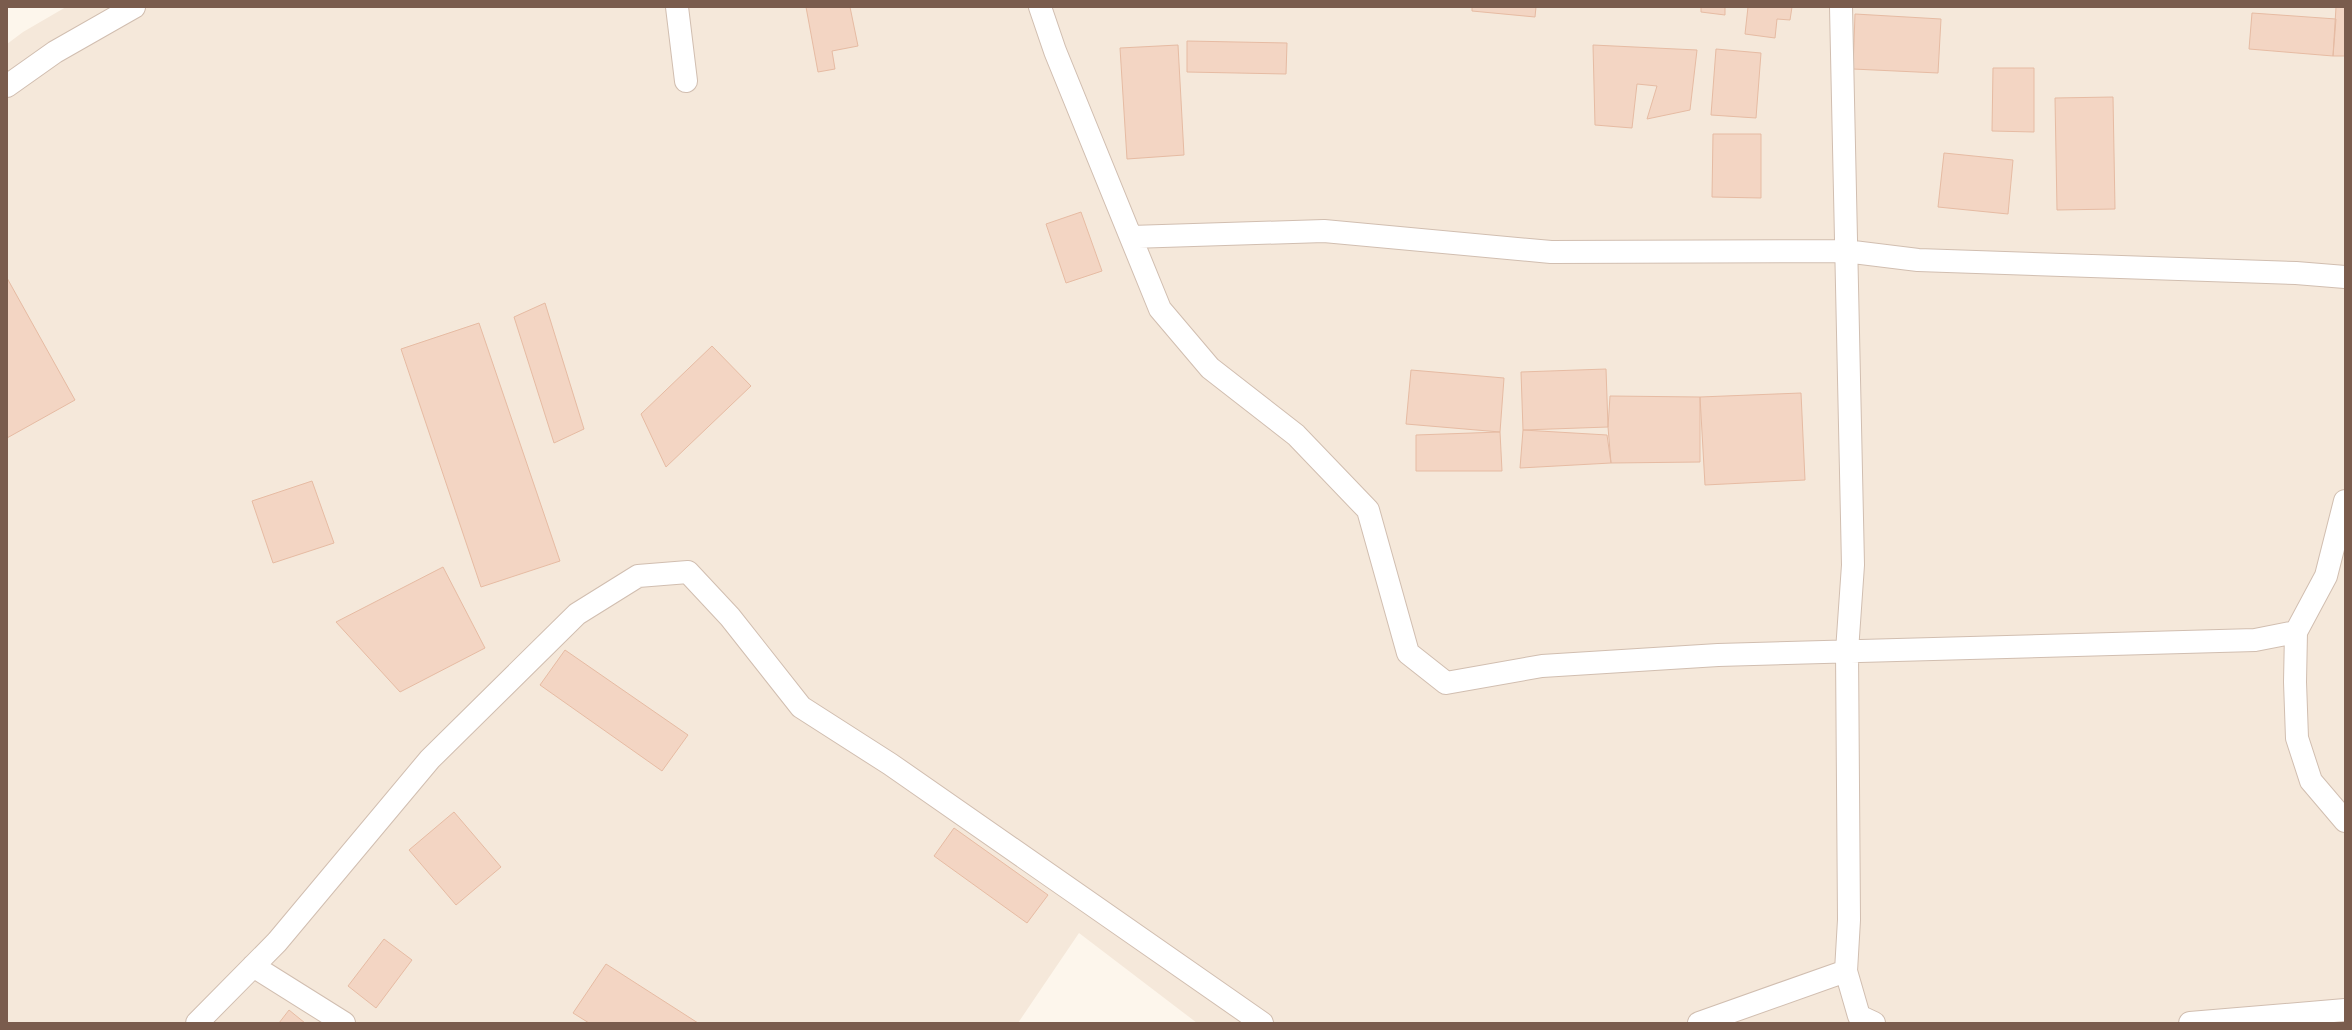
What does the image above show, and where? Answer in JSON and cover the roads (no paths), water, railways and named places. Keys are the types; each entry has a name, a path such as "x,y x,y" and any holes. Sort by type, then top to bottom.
{"street":[{"path":"7,86 55,52 134,7"},
{"path":"677,7 686,81"},
{"path":"1040,7 1055,51 1160,309 1210,368 1296,435 1368,510 1408,653 1446,683 1542,666 1718,655 2255,640 2296,632"},
{"path":"1841,7 1845,251 1853,565 1847,651 1849,920 1846,971 1859,1016 1874,1023"},
{"path":"1131,237 1324,231 1551,252 1845,251 1918,260 2296,273 2345,277"},
{"path":"2345,501 2326,576 2296,632 2295,682 2297,738 2311,781 2345,821"},
{"path":"197,1023 277,942 430,759 577,614 638,576 688,572 730,617 801,708 890,764 1262,1023"},
{"path":"253,966 344,1023"},
{"path":"1699,1023 1846,971"},
{"path":"2190,1023 2345,1010"}]}
